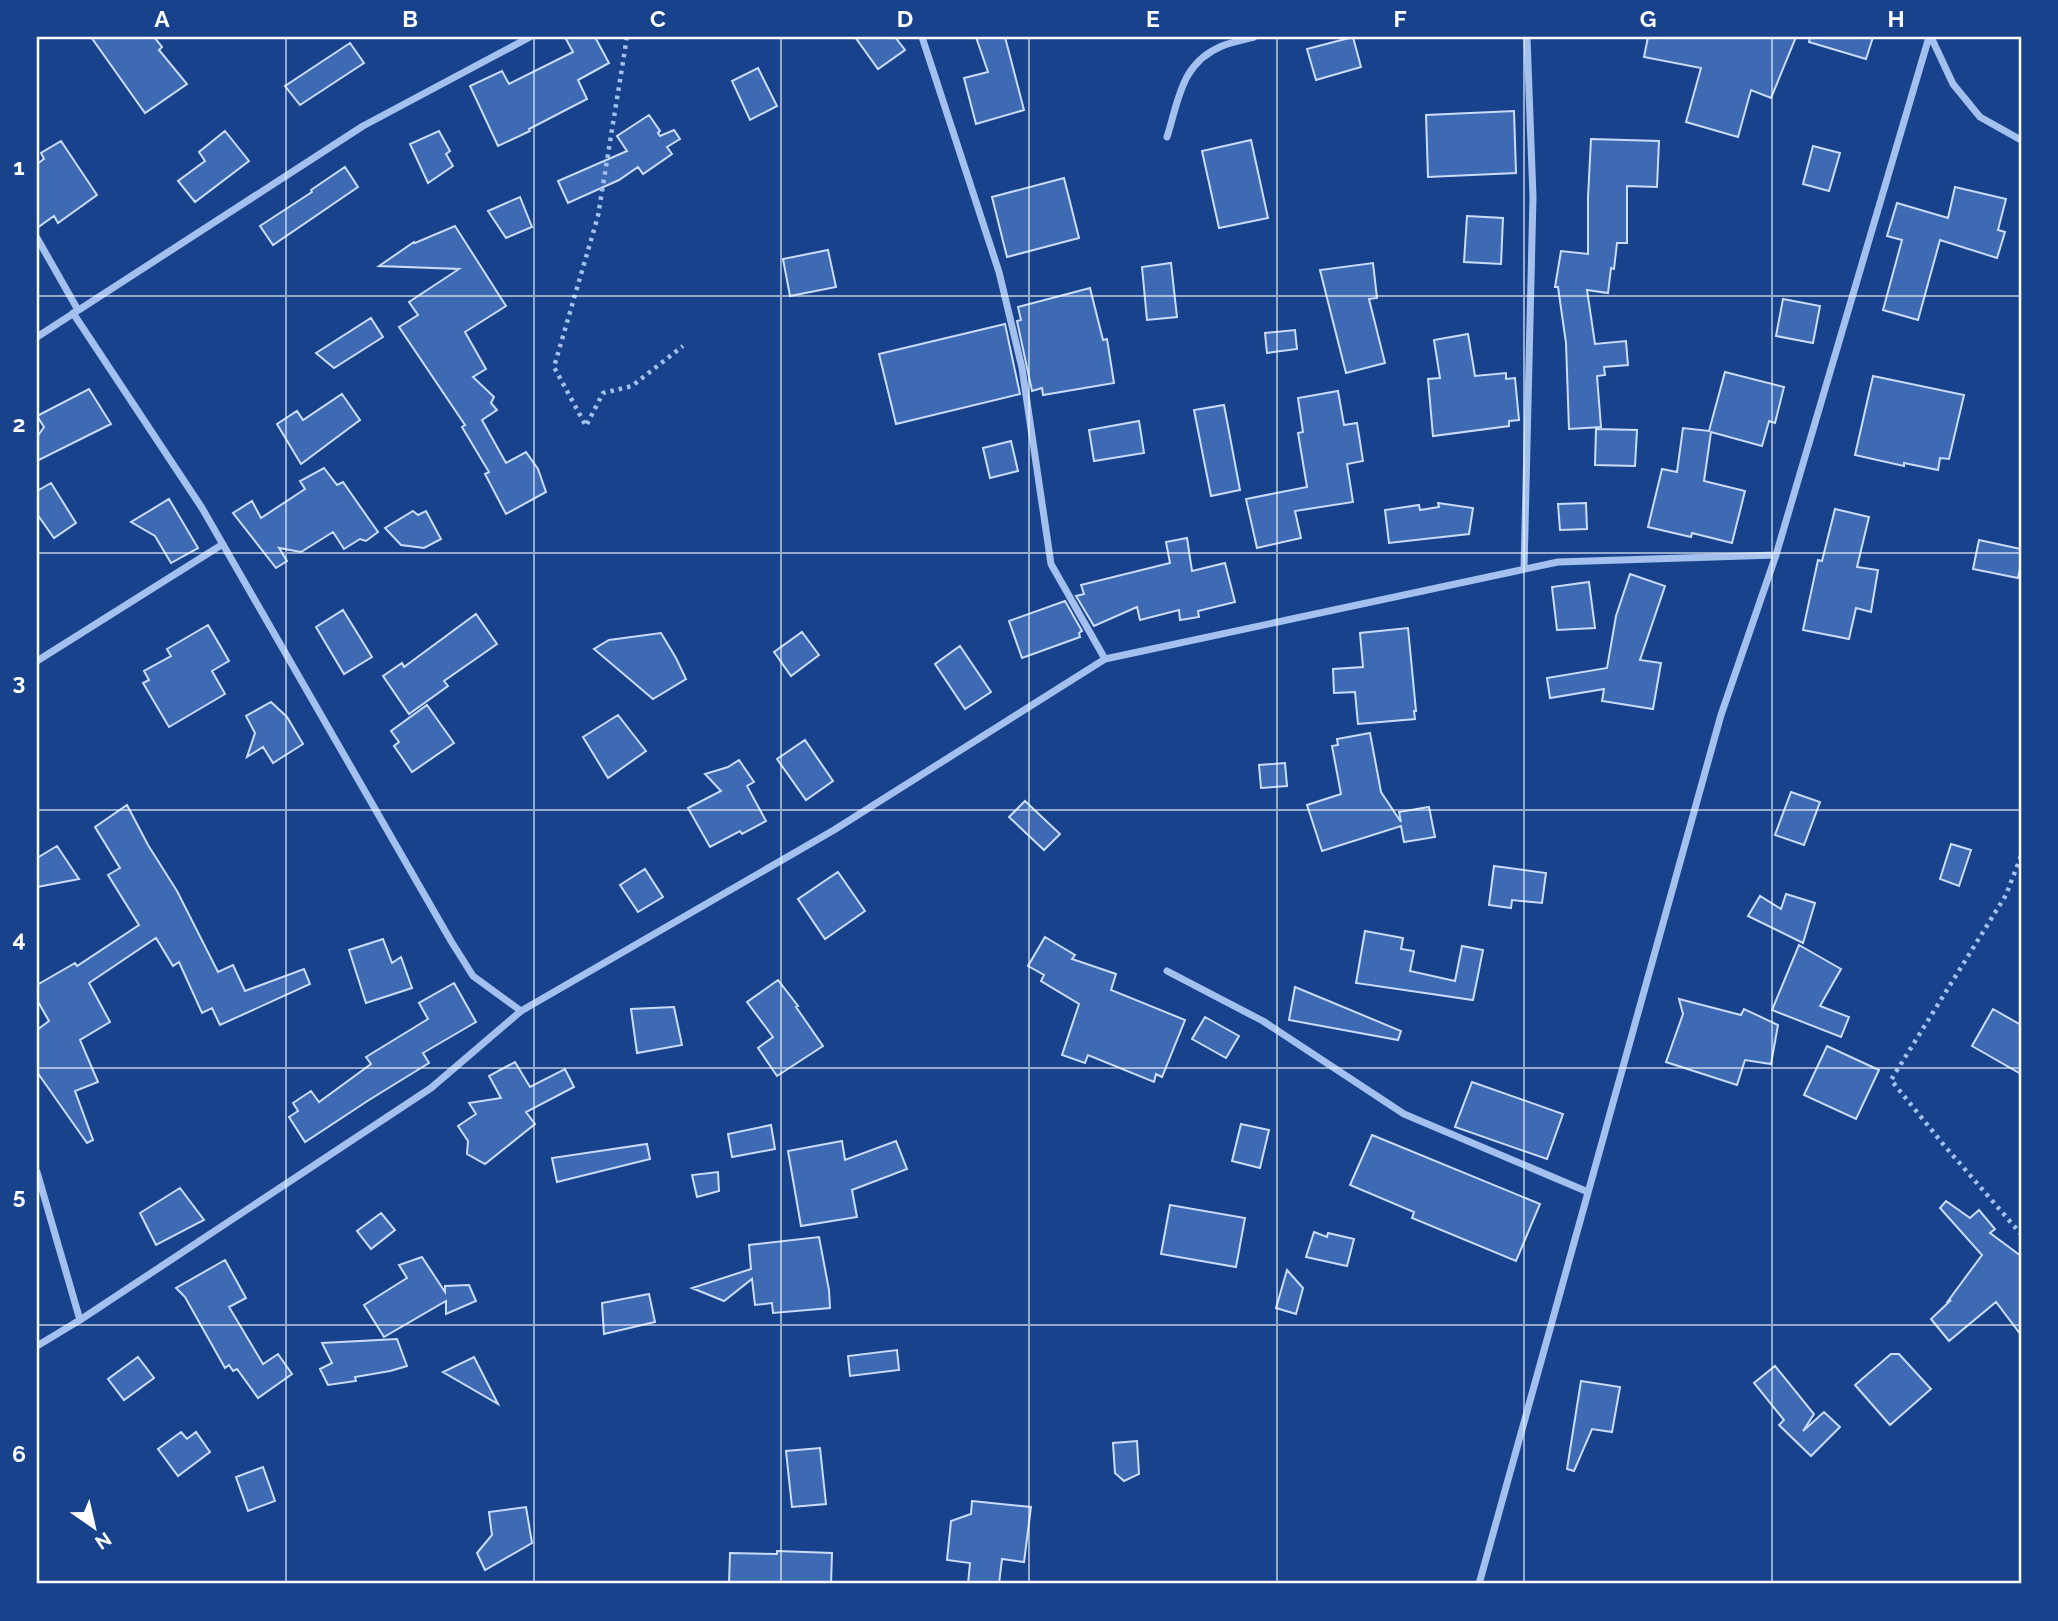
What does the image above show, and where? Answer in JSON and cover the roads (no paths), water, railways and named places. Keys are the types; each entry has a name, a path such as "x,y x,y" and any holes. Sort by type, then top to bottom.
{"street":[{"path":"37,337 363,126 530,37"},
{"path":"922,37 999,272 1023,368 1051,564 1105,659"},
{"path":"1167,136 1188,71 1207,53 1254,37"},
{"path":"1524,569 1533,197 1527,37"},
{"path":"1930,37 1953,84 1980,117 2021,140"},
{"path":"1479,1584 1721,715 1776,555 1930,37"},
{"path":"37,238 76,312 202,508 473,976 521,1011"},
{"path":"37,661 223,544"},
{"path":"37,1346 431,1088 521,1011 834,830 1105,659 1558,562 1776,555"},
{"path":"1167,971 1263,1021 1404,1114 1588,1192"},
{"path":"37,1172 80,1320"}]}
